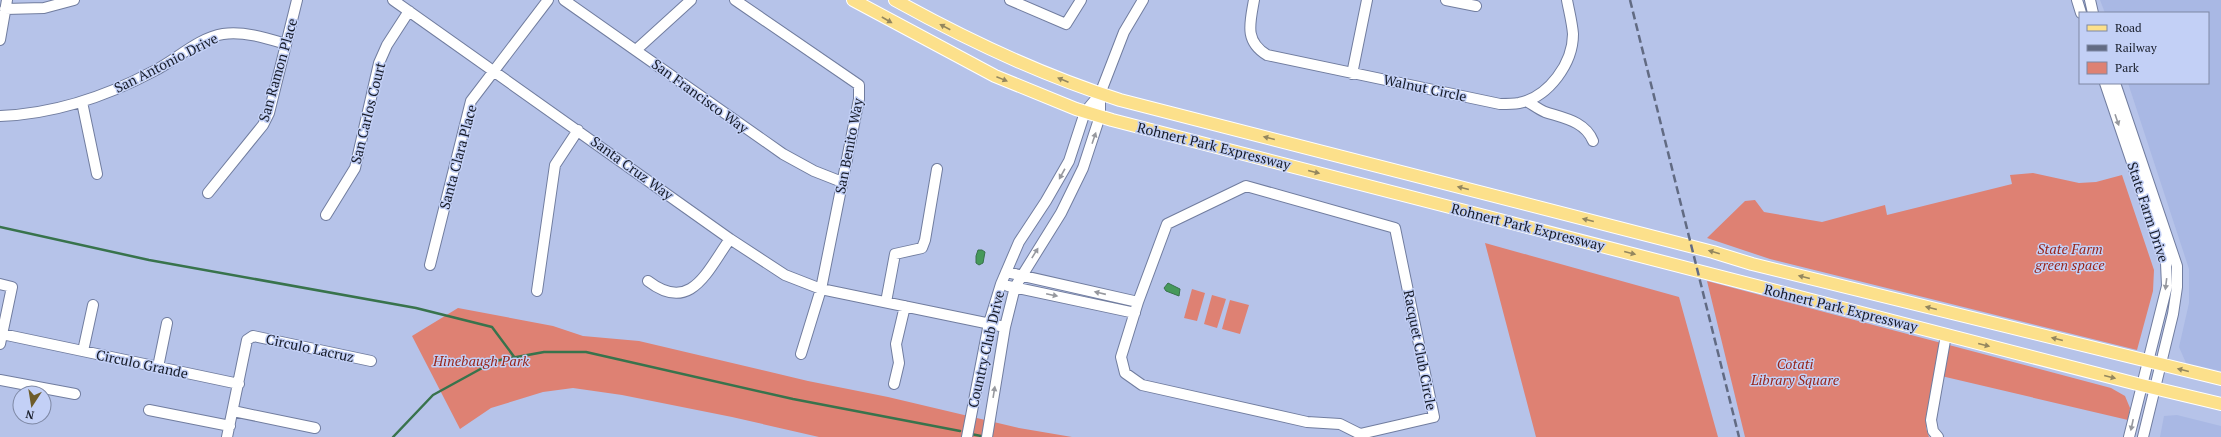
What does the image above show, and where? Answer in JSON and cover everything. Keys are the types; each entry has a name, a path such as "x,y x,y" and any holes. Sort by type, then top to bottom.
{"main road":[{"name":"Rohnert Park Expressway","path":"853,0 899,26 995,76 1085,112 2140,385 2221,404"},
{"name":"Rohnert Park Expressway","path":"895,0 957,34 994,52 1100,94 1713,252 1752,264 2221,379"}],"street":[{"path":"0,40 6,4 44,8 74,0"},
{"name":"San Ramon Place","path":"208,193 263,125 269,113 297,0"},
{"name":"Santa Cruz Way","path":"393,0 730,239 786,275 821,289 1005,327"},
{"name":"Santa Clara Place","path":"430,265 471,101 548,0"},
{"name":"San Francisco Way","path":"564,0 783,154 814,171 842,182"},
{"path":"636,50 691,0"},
{"name":"San Benito Way","path":"734,0 859,85 859,99 821,289 801,354"},
{"path":"1010,0 1066,24 1081,0"},
{"name":"Country Club Drive","path":"967,437 989,323 1001,284 1019,242 1046,201 1069,161 1085,112 1100,94 1124,32 1143,0"},
{"name":"Walnut Circle","path":"1254,0 1248,29 1258,50 1267,55 1279,59 1500,104 1526,101 1540,93 1564,68 1573,35 1567,0"},
{"path":"1352,74 1367,0"},
{"path":"1446,0 1476,6"},
{"path":"2077,0 2081,12"},
{"path":"2090,0 2093,12"},
{"name":"San Carlos Court","path":"326,215 355,168 379,63 387,45 409,11"},
{"name":"San Antonio Drive","path":"0,116 28,113 82,102 122,87 155,71 206,40 222,34 238,33 286,44"},
{"name":"State Farm Drive","path":"2105,84 2166,263 2167,286 2140,385 2129,437"},
{"name":"State Farm Drive","path":"2115,84 2177,266 2177,287 2173,314 2143,437"},
{"name":"Country Club Drive","path":"987,434 1005,327 1015,287 1021,275 1061,213 1083,168 1100,116 1100,94"},
{"path":"1526,101 1543,111 1572,120 1590,133 1593,141"},
{"path":"82,102 97,174"},
{"path":"537,291 555,165 578,130"},
{"path":"886,302 895,254 922,248 925,240 937,169"},
{"name":"Racquet Club Circle","path":"1246,186 1395,228 1434,417 1360,434 1340,424 1308,422 1142,385 1125,373 1121,357 1138,302 1167,224 1246,186"},
{"path":"648,281 662,292 674,294 687,293 698,284 730,239"},
{"path":"1006,272 1138,302"},
{"path":"0,284 12,287 1,339"},
{"path":"1001,284 1135,313"},
{"path":"83,351 93,305"},
{"path":"894,384 899,363 896,344 905,306"},
{"path":"158,367 166,323"},
{"path":"1938,437 1934,431 1931,420 1946,335"},
{"name":"Circulo Lacruz","path":"239,384 247,340 253,336 372,361"},
{"name":"Circulo Grande","path":"1,339 83,351 239,384"},
{"path":"0,380 75,394"},
{"path":"227,437 239,384"},
{"path":"149,410 230,426"},
{"path":"233,411 315,428"}],"shaded area":[{"path":"2100,0 2221,0 2221,371 2186,363 2179,347 2189,303 2189,269 2128,84 2209,84 2209,12 2105,12"},
{"path":"978,250 985,252 983,263 979,265 976,263"},
{"path":"1168,283 1180,289 1179,296 1166,291 1164,288"},
{"path":"2177,415 2221,426 2221,437 2160,437 2164,416"}],"green space":[{"name":"State Farm green space","path":"2033,173 2079,183 2096,182 2122,175 2154,270 2153,291 2137,350 1770,259 1707,238 1745,201 1755,200 1764,212 1822,222 1885,205 1887,215 2012,184 2010,175"},
{"path":"1485,243 1679,297 1718,437 1536,437"},
{"name":"Cotati Library Square","path":"1707,281 2111,388 2125,396 2130,408 2128,420 1937,375 1926,428 1929,437 1745,437"},
{"path":"1192,289 1205,293 1197,321 1184,318"},
{"path":"1212,295 1226,299 1217,328 1204,324"},
{"path":"1230,300 1249,305 1240,334 1222,329"},
{"name":"Hinebaugh Park","path":"458,308 553,326 583,336 639,341 808,381 888,397 1019,428 1072,437 819,437 732,417 622,395 573,388 543,392 491,408 460,429 412,336"}],"waterway":[{"path":"0,227 149,260 416,308 492,327 515,358"},
{"path":"393,437 433,395 495,361 544,352 586,352 793,399 960,431"},
{"path":"971,434 981,436"}],"railway":[{"path":"1630,0 1739,437"}]}
